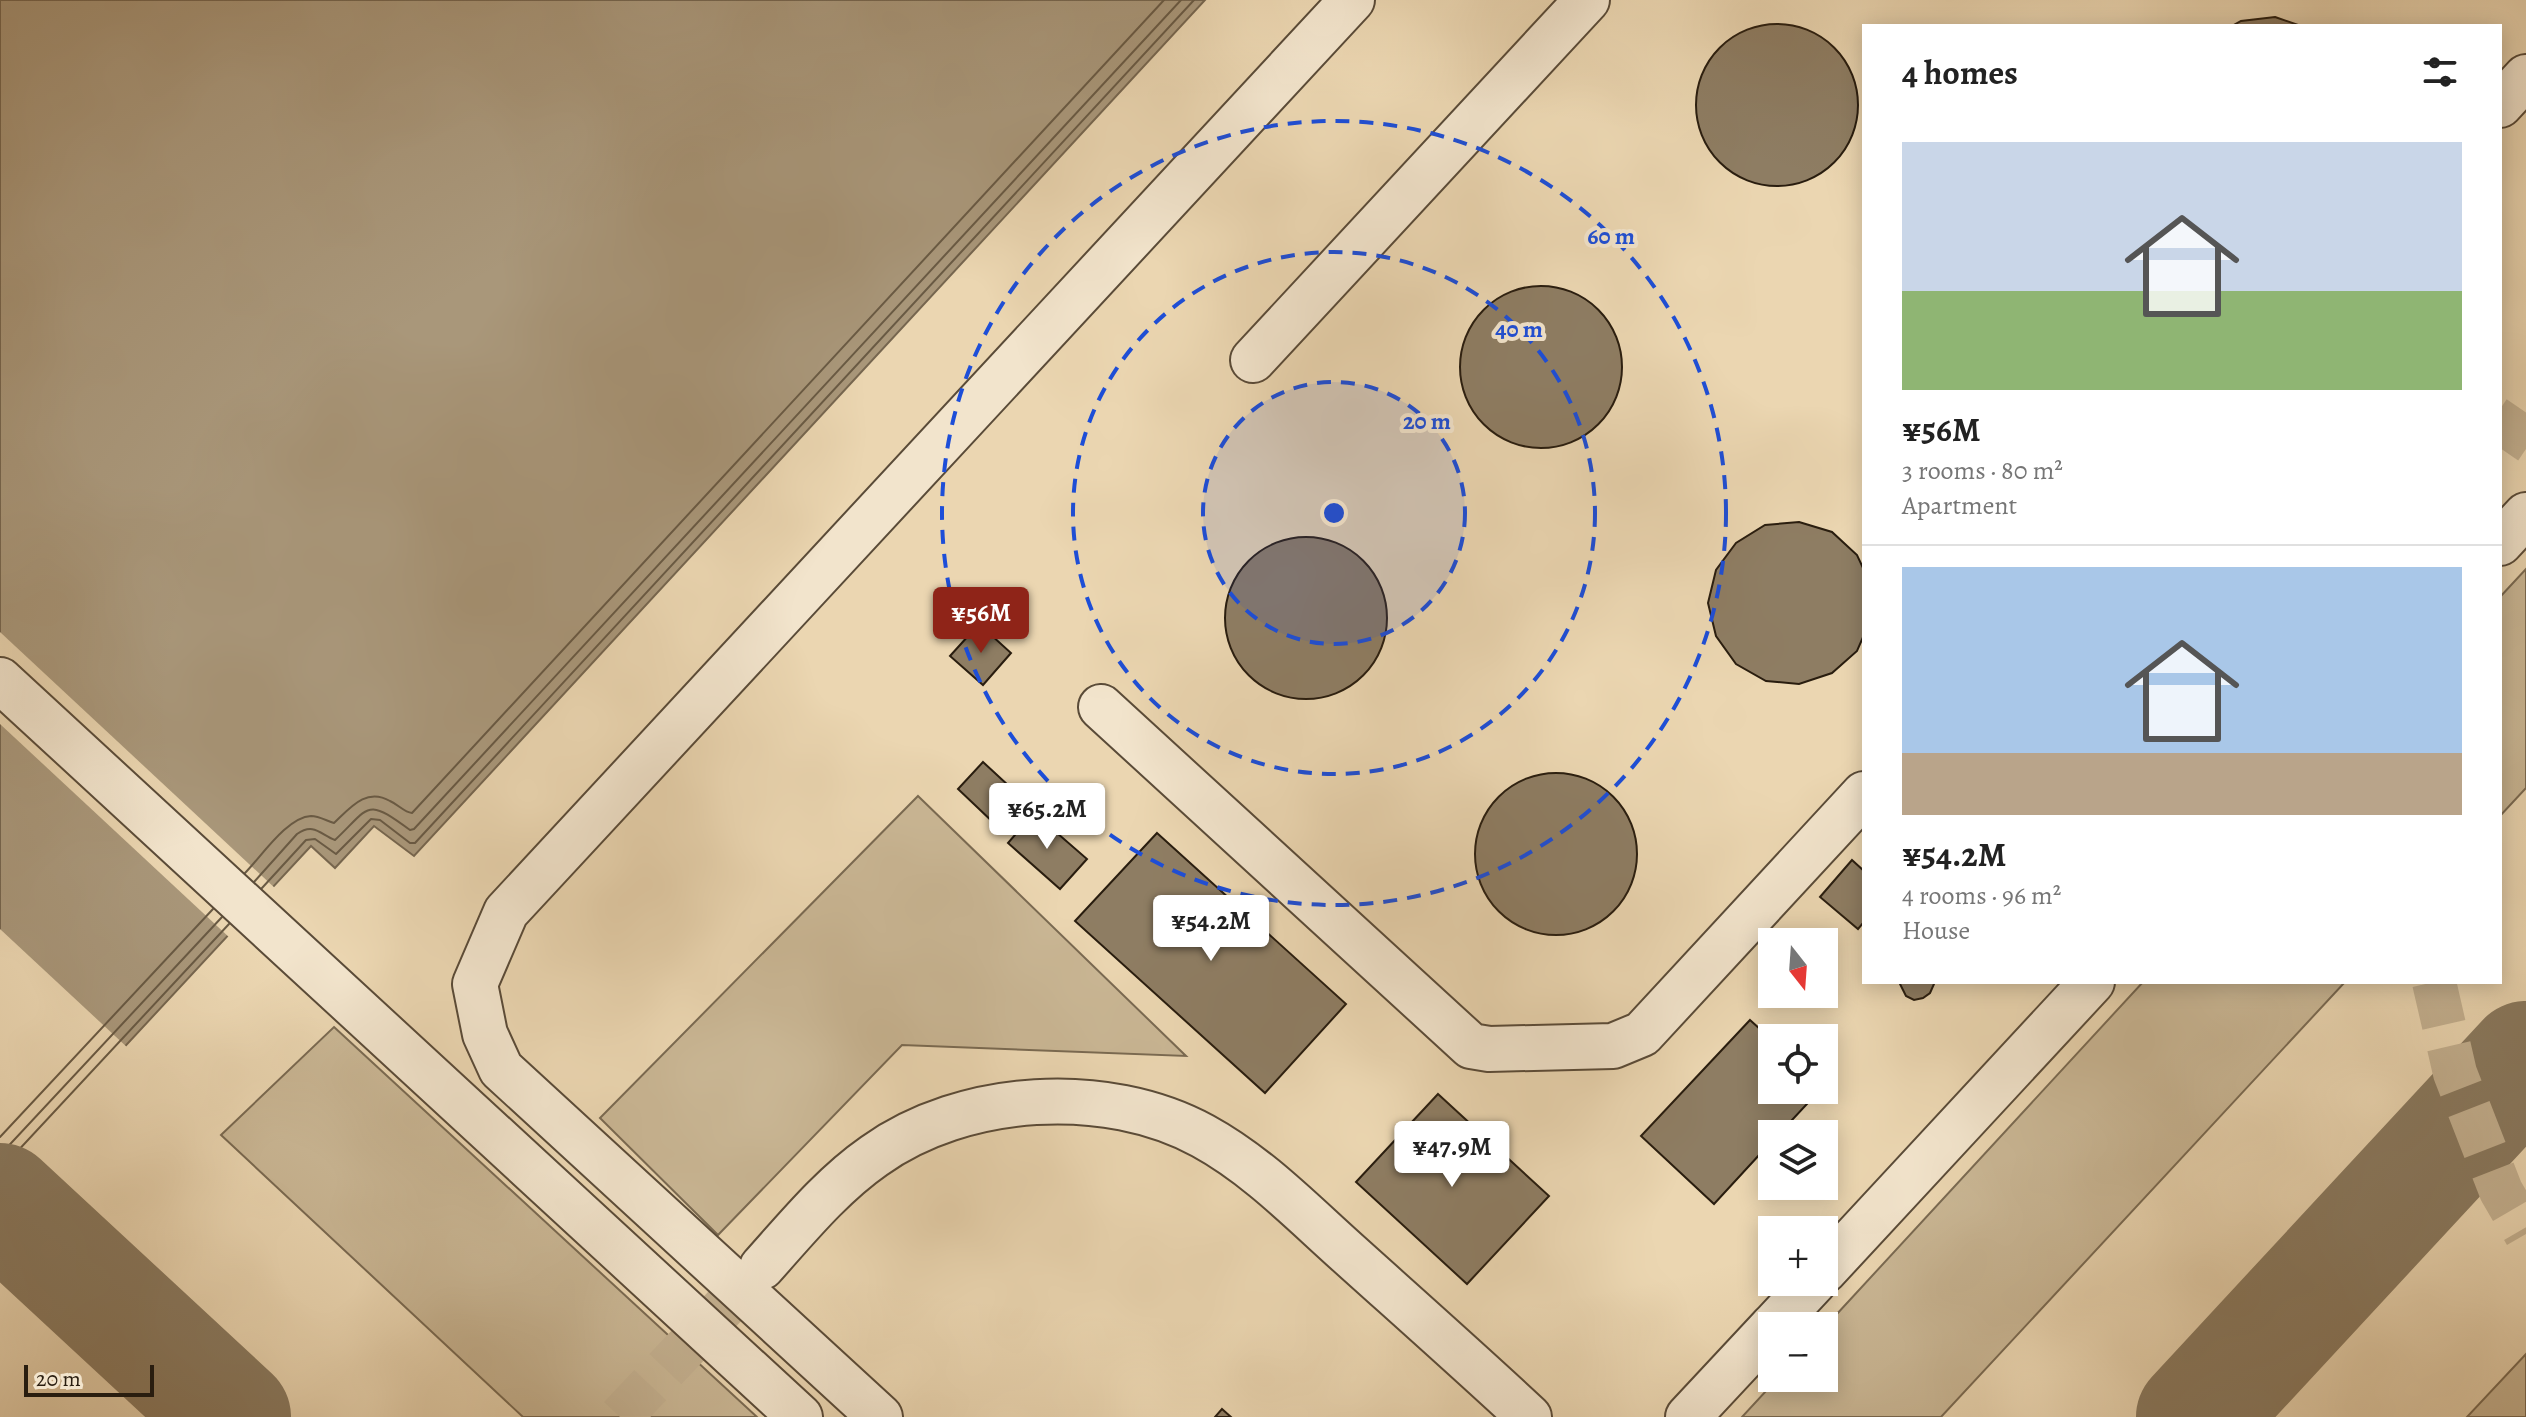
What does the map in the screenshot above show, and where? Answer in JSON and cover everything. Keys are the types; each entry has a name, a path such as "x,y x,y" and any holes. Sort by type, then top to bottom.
{"lane":[{"path":"880,1417 501,1069 485,1034 475,984 506,912 1352,0"},
{"path":"1253,360 1587,0"},
{"path":"2502,103 2526,77"},
{"path":"2502,541 2526,515"},
{"path":"0,680 800,1417"},
{"path":"1101,707 1471,1046 1489,1049 1613,1046 1642,1034 1862,796"},
{"path":"1838,1256 2090,984"},
{"path":"762,1267 837,1186 874,1156 911,1133 963,1114 1013,1103 1063,1102 1119,1107 1203,1136 1264,1178 1529,1417"},
{"path":"1785,1312 1801,1296"},
{"path":"1688,1417 1758,1341"}],"shaded area":[{"path":"2526,569 2526,788 2502,814 2502,595"},
{"path":"918,796 1186,1056 902,1045 718,1235 600,1118"},
{"path":"2141,984 2343,984 1941,1417 1742,1417 1765,1392 1838,1392 1838,1313"},
{"path":"334,1027 757,1417 523,1417 221,1135"},
{"path":"2526,1354 2526,1417 2467,1417"}],"water":[{"path":"0,0 1205,0 414,856 374,826 335,868 311,846 0,1181"}],"pier":[{"path":"0,632 277,890 231,939 0,724"},
{"path":"0,929 129,1049 0,1185"}],"building":[{"path":"2275,17 2295,24 2236,24"},
{"path":"1777,24 1808,30 1834,48 1852,74 1858,105 1852,136 1834,162 1808,180 1777,186 1746,180 1720,162 1702,136 1696,105 1702,74 1720,48 1746,30"},
{"path":"1541,286 1572,292 1598,310 1616,336 1622,367 1616,398 1598,424 1572,442 1541,448 1510,442 1484,424 1466,398 1460,367 1466,336 1484,310 1510,292"},
{"path":"1799,522 1832,532 1857,555 1862,566 1862,640 1857,651 1832,673 1799,684 1766,681 1736,664 1716,636 1708,603 1716,570 1736,543 1765,525"},
{"path":"1306,537 1337,544 1363,561 1380,587 1387,618 1380,649 1363,675 1337,692 1306,699 1275,692 1249,675 1232,649 1225,618 1232,587 1249,561 1275,544"},
{"path":"979,624 1011,653 983,685 950,656"},
{"path":"983,762 1022,798 996,825 958,789"},
{"path":"1556,773 1587,780 1613,797 1630,823 1637,854 1630,885 1613,911 1587,928 1556,935 1525,928 1499,911 1482,885 1475,854 1482,823 1499,797 1525,780"},
{"path":"1034,813 1087,859 1060,889 1008,843"},
{"path":"1157,833 1346,1004 1265,1093 1075,921"},
{"path":"1852,860 1862,869 1862,924 1858,929 1820,897"},
{"path":"1900,984 1934,984 1930,993 1923,998 1914,1000 1906,996"},
{"path":"1750,1020 1758,1027 1758,1104 1807,1104 1792,1120 1758,1120 1758,1156 1714,1204 1641,1136"},
{"path":"1438,1094 1549,1196 1467,1284 1356,1182"},
{"path":"1222,1409 1231,1417 1215,1417"}],"taxiway":[{"path":"2195,1417 2526,1060"},
{"path":"0,1202 232,1417"}],"tunnel":[{"path":"2502,445 2526,410"},
{"path":"2434,984 2455,1073 2501,1191 2526,1234"},
{"path":"620,1417 762,1267"}]}
